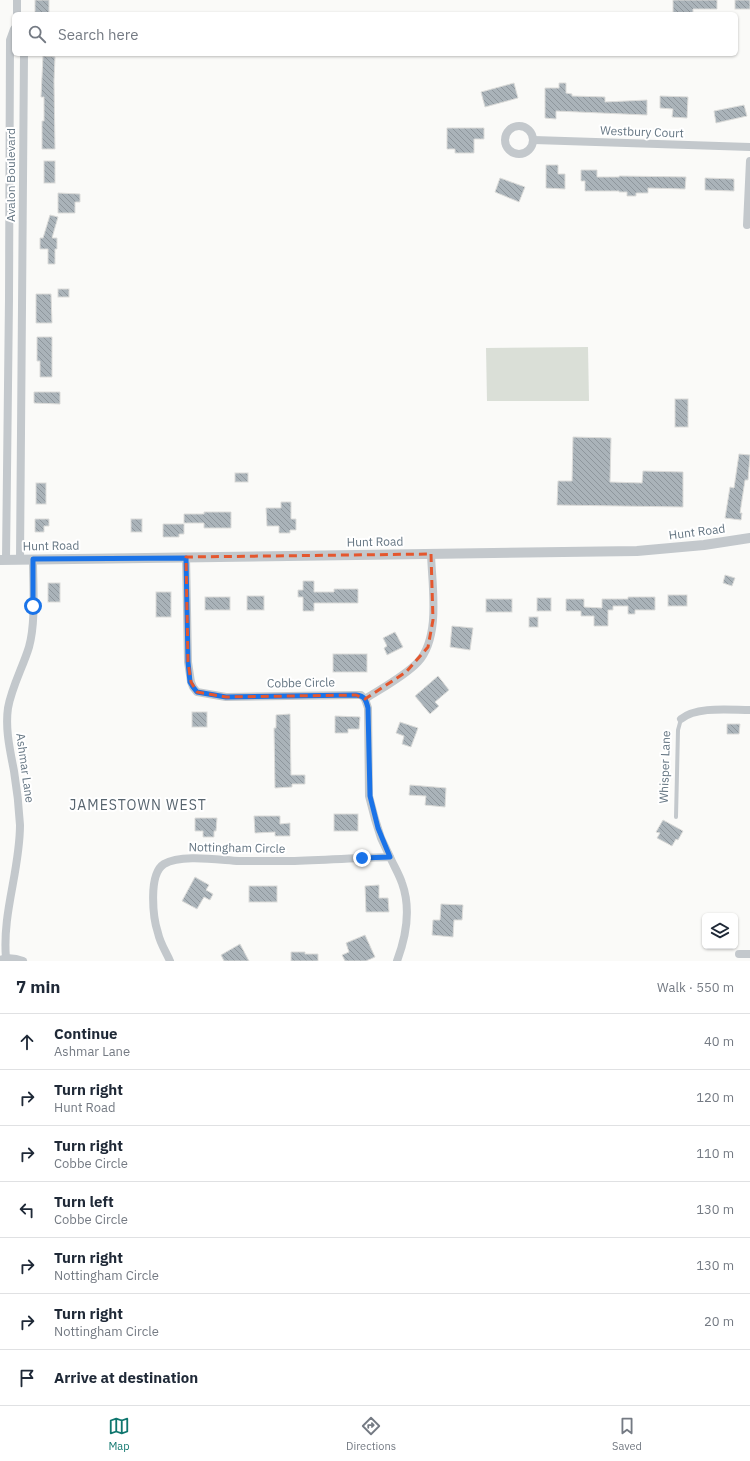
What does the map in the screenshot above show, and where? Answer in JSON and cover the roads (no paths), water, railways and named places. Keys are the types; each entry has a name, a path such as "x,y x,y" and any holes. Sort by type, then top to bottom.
{"street":[{"path":"17,0 17,12"},
{"name":"Avalon Boulevard","path":"3,559 9,299 10,40 12,34"},
{"name":"Avalon Boulevard","path":"20,559 24,56"},
{"name":"Westbury Court","path":"534,140 750,147"},
{"path":"747,225 750,161"},
{"path":"0,298 21,298"},
{"name":"Hunt Road","path":"3,559 186,558 649,550 704,546 750,538"},
{"path":"397,961 403,944 406,900 402,884 379,831 370,796 368,708 365,699 418,662 428,647 432,634 433,620 431,554"},
{"name":"Cobbe Circle","path":"186,558 188,662 190,682 197,692 226,697 361,695 365,699"},
{"name":"Ashmar Lane","path":"23,961 17,959 3,959 6,921 17,862 20,826 18,801 7,739 8,708 17,677 29,646 33,622 33,559"},
{"path":"681,719 687,714 696,711 750,710"},
{"name":"Nottingham Circle","path":"170,961 157,933 153,900 155,876 164,864 174,860 194,858 240,861 291,861 390,857"},
{"path":"740,954 750,954"}],"lane":[{"name":"Whisper Lane","path":"676,817 678,730 681,719"}],"district":[{"name":"JAMESTOWN WEST","path":"138,805"}]}
